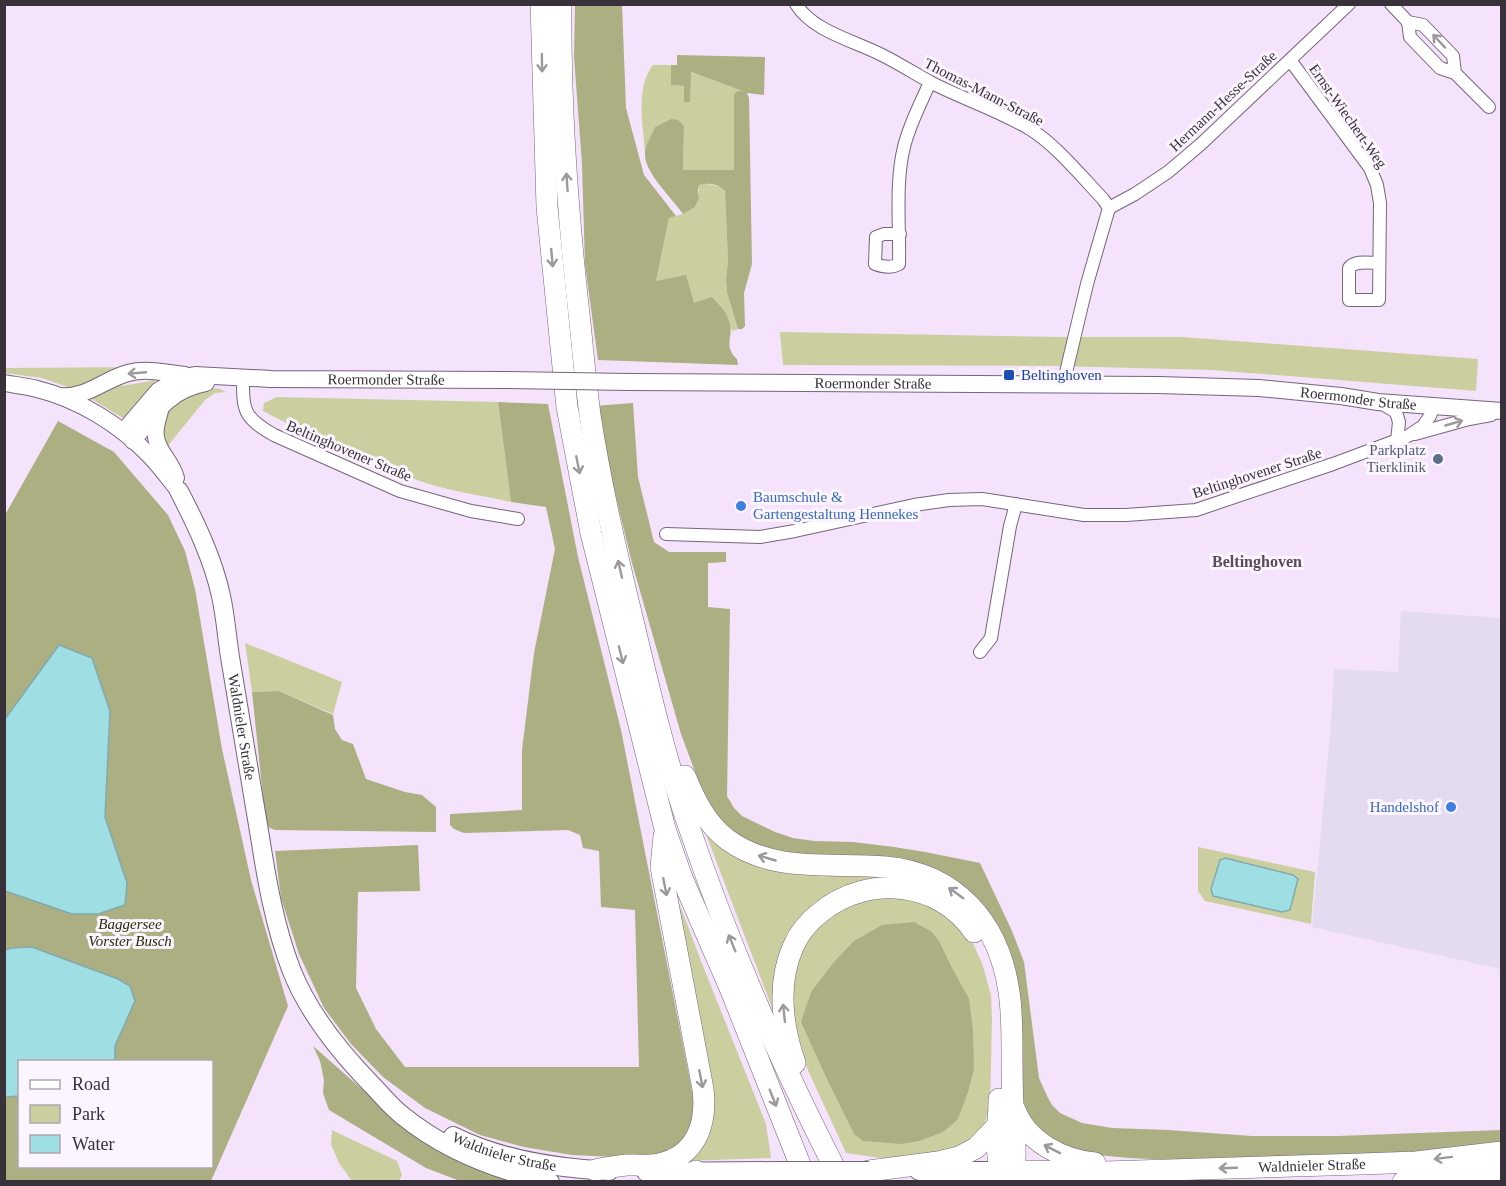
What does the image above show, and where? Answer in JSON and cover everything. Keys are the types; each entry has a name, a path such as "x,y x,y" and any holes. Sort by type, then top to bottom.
{"highway":[{"path":"541,4 547,207 567,407 591,532 665,829 682,878 730,988 807,1182"},
{"path":"561,4 560,41 570,228 590,414 606,501 648,687 689,826 723,918 758,1008 825,1149"},
{"path":"648,687 670,732 684,775 696,800 709,821 726,839 759,856 790,864 885,867 910,871 932,878 964,899 979,916 995,942 1009,990 1012,1029 1012,1103 1007,1177"},
{"path":"595,1170 667,1161 683,1153 689,1147 703,1124 705,1103 703,1089 662,867 665,829"},
{"path":"828,1178 825,1149 792,1056 784,1017 785,969 799,935 815,916 844,897 886,887 916,891 945,904 958,913 970,926 988,957 999,1007 998,1155 1007,1177"},
{"path":"1012,1103 1017,1116 1029,1133 1058,1153 1080,1161 1149,1171"},
{"path":"869,1171 959,1157 976,1148 999,1125"},
{"path":"785,1129 828,1178"},
{"name":"Waldnieler Straße","path":"1007,1177 1416,1162 1502,1152"},
{"path":"1403,1182 1502,1171"}],"main road":[{"path":"57,396 77,396 130,372 195,375"},
{"name":"Roermonder Straße","path":"128,437 158,391 180,378 195,375 279,379 1158,385 1259,388 1378,402 1502,412"},
{"name":"Roermonder Straße","path":"128,437 169,399 186,388 243,377"},
{"name":"Waldnieler Straße","path":"4,383 37,388 110,423 149,455 179,491 198,527 221,595 272,906 291,970 311,1009 328,1035 381,1095 401,1115 425,1133 463,1154 507,1171 550,1182"},
{"path":"161,406 157,420 156,439 173,468 179,491"},
{"name":"Waldnieler Straße","path":"381,1095 468,1143 545,1165 687,1176 779,1171 828,1178 869,1171 1007,1177"}],"street":[{"name":"Thomas-Mann-Straße","path":"795,4 808,19 1030,130 1047,142 1103,199 1108,208"},
{"name":"Hermann-Hesse-Straße","path":"1108,208 1168,172 1349,4"},
{"path":"1391,4 1408,22 1423,25 1453,56 1455,73"},
{"path":"1408,22 1410,37 1440,68 1455,73 1489,107"},
{"name":"Ernst-Wiechert-Weg","path":"1290,60 1370,168 1377,184 1380,203 1378,263"},
{"path":"900,234 899,178 904,147 930,82"},
{"path":"1063,385 1108,208"},
{"name":"Beltinghovener Straße","path":"243,377 244,408 257,425 274,435 400,491 471,511 518,519"},
{"path":"1378,402 1396,412 1402,439"},
{"name":"Beltinghovener Straße","path":"1402,439 1423,426 1433,407"},
{"name":"Beltinghovener Straße","path":"666,534 760,537 914,505 949,500 982,499 1084,514 1126,515 1196,510 1402,439 1469,419 1502,412"},
{"path":"980,652 991,638 1010,526 1016,504"}],"shaded area":[{"path":"1401,611 1501,618 1501,969 1312,927 1334,669 1398,672"}],"green space":[{"path":"575,5 622,5 626,108 644,175 676,216 669,218 656,281 686,275 694,303 712,297 729,320 730,350 737,359 738,365 598,360 585,264 582,164 574,57"},
{"path":"677,55 765,57 764,95 747,93 749,98 752,264 744,293 745,326 742,329 738,329 727,292 725,191 713,184 699,185 699,198 695,207 683,214 649,169 645,151 655,127 671,119 678,120 684,126 683,170 734,170 734,94 743,91 691,72 690,102 684,102 684,86 671,85 671,65 677,65"},
{"path":"653,65 671,65 671,85 684,86 684,102 690,101 690,72 747,92 734,94 734,170 683,170 684,126 671,119 655,127 645,153 642,96 647,74"},
{"path":"704,183 721,187 725,192 727,292 738,329 732,331 729,318 694,304 656,281 669,218 695,207 699,198 699,185"},
{"path":"780,332 1182,337 1478,359 1476,391 1212,370 1057,366 783,365"},
{"path":"149,367 73,389 42,378 5,373 4,368"},
{"path":"151,376 157,378 129,419 126,420 90,398 121,380 122,386 151,381"},
{"path":"210,388 226,392 215,393 205,400 166,448 161,429 168,409 177,399"},
{"path":"277,397 498,402 511,502 429,484 345,451 263,411 264,403"},
{"path":"498,402 548,404 578,557 621,730 694,1101 692,1129 675,1150 636,1158 572,1155 524,1147 480,1135 425,1108 383,1077 351,1044 324,1008 299,954 281,898 275,851 418,845 420,891 358,892 356,988 376,1029 405,1067 639,1067 635,910 601,907 599,851 583,848 580,835 568,830 464,833 450,825 450,814 522,810 522,750 534,653 555,549 546,507 511,502"},
{"path":"633,403 638,477 654,542 669,552 726,552 726,562 708,563 708,607 730,609 727,796 734,808 742,816 793,838 894,847 980,863 1024,962 1039,1078 1052,1105 1060,1113 1082,1123 1112,1128 1252,1136 1338,1136 1501,1130 1501,1144 1407,1153 1176,1160 1077,1153 1049,1141 1025,1112 1022,1100 1016,991 950,878 929,866 902,861 825,857 769,850 748,841 730,829 714,812 703,793 681,734 632,563 594,406"},
{"name":"Baggersee Vorster Busch","path":"58,421 114,452 168,515 185,551 195,589 222,749 251,880 288,1006 211,1181 5,1181 5,1097 18,1096 18,1168 213,1168 213,1060 115,1060 115,1046 134,1001 130,986 118,979 32,947 5,950 5,891 72,914 127,883 105,817 110,711 59,645 5,719 5,515"},
{"path":"245,643 342,682 333,714 279,691 252,692"},
{"path":"279,691 333,715 335,729 342,740 353,744 366,779 422,795 436,807 436,832 275,830 266,825 252,692"},
{"path":"699,816 896,874 981,936 902,883 794,929 779,1026"},
{"path":"1198,847 1315,872 1311,924 1205,901 1198,891"},
{"path":"667,871 766,1124 771,1158 683,1161 707,1128"},
{"path":"899,895 931,905 969,935 982,963 991,995 990,1105 985,1123 973,1142 966,1148 888,1159 846,1153 807,1068 791,1009 793,974 802,947 819,921 850,903"},
{"path":"914,922 932,932 940,943 969,999 974,1069 958,1119 943,1132 919,1141 902,1144 863,1141 854,1134 801,1022 811,992 854,941 882,925"},
{"path":"313,1046 405,1127 459,1162 515,1181 460,1181 426,1168 329,1110 323,1093 324,1080 320,1061"},
{"path":"332,1130 397,1161 402,1175 399,1181 352,1181 339,1163 331,1144"}],"water":[{"path":"59,645 92,658 110,711 105,817 127,883 125,905 98,914 72,914 5,891 5,719"},
{"path":"1225,858 1293,875 1298,879 1290,910 1282,912 1213,896 1211,889 1220,860"},
{"path":"32,947 118,979 130,986 135,1001 115,1046 115,1060 18,1060 18,1096 5,1097 5,950"}],"place":[{"name":"Beltinghoven","path":"1009,375"},
{"name":"Parkplatz Tierklinik","path":"1438,459"},
{"name":"Baumschule & Gartengestaltung Hennekes","path":"741,506"},
{"name":"Handelshof","path":"1451,807"}],"district":[{"name":"Beltinghoven","path":"1257,561"}]}
